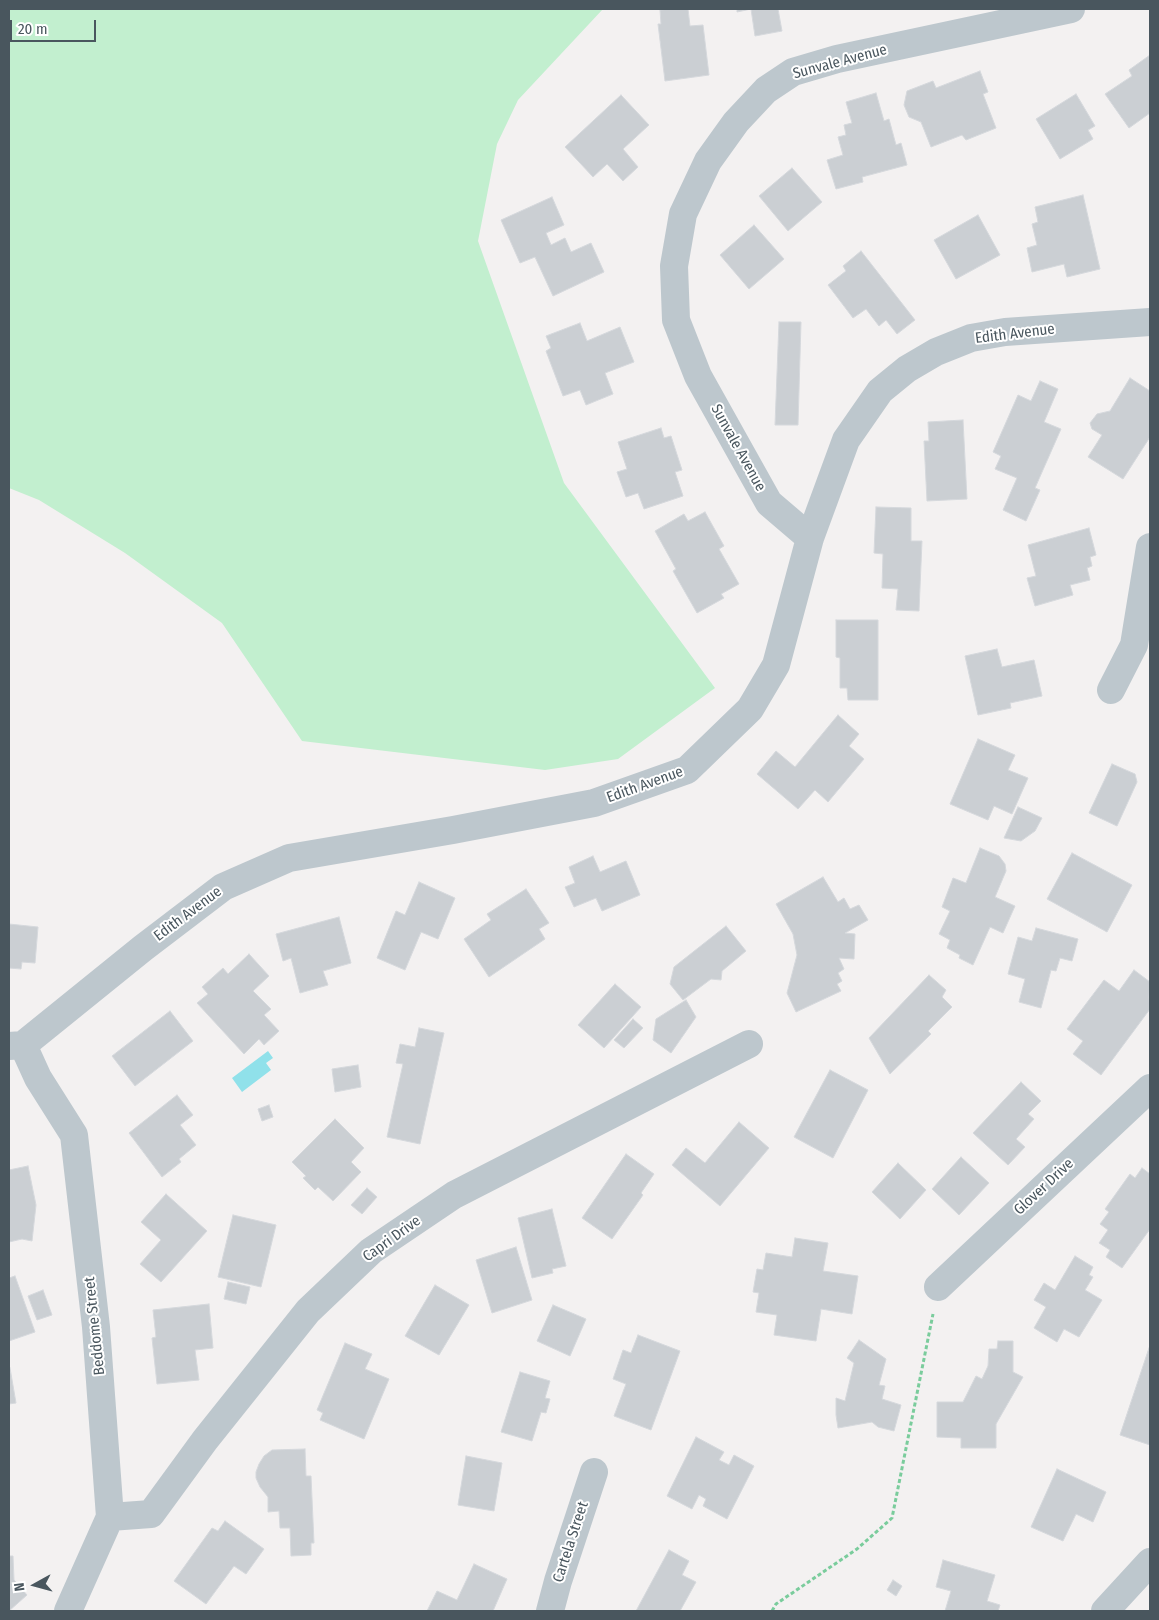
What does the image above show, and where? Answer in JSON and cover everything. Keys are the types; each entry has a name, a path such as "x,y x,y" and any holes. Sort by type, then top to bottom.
{"street":[{"name":"Sunvale Avenue","path":"810,538 769,503 698,376 676,320 674,266 683,214 708,161 736,122 766,90 793,72 837,60 1071,9"},
{"name":"Edith Avenue","path":"16,1045 223,886 289,858 453,830 594,803 687,770 750,710 776,665 810,538 846,440 880,391 907,369 936,352 971,338 996,334 1150,322"},
{"path":"1111,690 1134,645 1150,547"},
{"name":"Capri Drive","path":"110,1517 151,1514 205,1440 308,1311 371,1251 454,1195 749,1044"},
{"name":"Beddome Street","path":"16,1045 74,1134 96,1327 110,1517 68,1611"},
{"name":"Glover Drive","path":"938,1287 1150,1088"},
{"name":"Cartela Street","path":"550,1611 594,1472"},
{"path":"1105,1611 1150,1562"}],"path":[{"path":"772,1611 776,1604 857,1549 892,1518 938,1287"}],"green space":[{"path":"9,9 603,9 518,100 497,144 478,241 564,483 715,688 618,759 545,770 302,741 222,623 125,553 39,500 9,488"}],"water":[{"path":"268,1051 273,1058 266,1063 271,1070 242,1092 232,1078"}],"building":[{"path":"688,9 690,26 703,25 709,75 665,81 658,24 661,24 660,10"},
{"path":"737,9 751,9 737,12"},
{"path":"751,9 778,9 782,31 755,36"},
{"path":"1150,55 1150,113 1129,128 1105,94 1132,76 1129,70"},
{"path":"980,71 988,92 983,94 996,128 966,140 962,135 931,147 921,122 909,117 904,105 907,91 933,81 936,88"},
{"path":"876,93 884,121 889,119 896,145 901,143 907,165 862,177 863,182 836,189 827,160 843,155 838,137 846,135 844,125 852,123 846,102"},
{"path":"1076,94 1095,126 1088,130 1093,139 1060,159 1036,119"},
{"path":"621,95 649,125 623,149 638,167 623,181 607,164 593,177 565,147"},
{"path":"792,168 822,202 788,231 759,196"},
{"path":"1083,195 1100,269 1067,277 1064,264 1032,272 1027,248 1037,245 1032,224 1038,222 1035,207"},
{"path":"552,197 564,225 546,233 551,245 565,238 571,252 591,243 604,272 553,296 535,257 520,263 501,220"},
{"path":"978,215 1000,255 956,279 934,240"},
{"path":"754,225 784,259 749,289 720,255"},
{"path":"861,251 915,320 897,334 886,320 879,326 866,309 853,318 828,285 846,271 843,266"},
{"path":"779,322 801,322 798,425 775,425"},
{"path":"580,323 587,341 620,327 634,362 605,373 613,394 586,405 580,390 563,396 546,351 551,348 546,336"},
{"path":"1130,378 1150,391 1150,437 1123,479 1088,457 1102,435 1092,429 1090,423 1097,414 1110,411"},
{"path":"1040,381 1058,389 1044,422 1061,429 1035,488 1040,490 1026,521 1003,510 1017,478 995,469 1001,456 993,452 1018,395 1031,401"},
{"path":"963,420 967,499 927,501 924,441 929,441 928,422"},
{"path":"661,428 664,438 671,436 682,470 675,472 683,496 644,509 638,493 626,497 617,472 627,469 618,442"},
{"path":"876,507 911,508 911,541 922,541 919,611 896,610 898,589 882,588 883,554 874,553"},
{"path":"705,512 724,546 719,549 739,584 721,594 724,598 697,613 673,571 676,569 655,531 684,514 688,521"},
{"path":"1089,528 1096,555 1090,557 1092,566 1087,568 1090,580 1070,585 1073,595 1035,606 1027,578 1036,576 1028,545"},
{"path":"836,620 878,620 878,700 848,700 847,688 840,688 840,658 836,657"},
{"path":"997,649 1002,667 1034,660 1042,696 1010,703 1011,708 978,715 965,656"},
{"path":"838,715 859,734 849,746 864,759 828,802 815,790 798,809 757,774 776,751 795,767"},
{"path":"978,739 1015,755 1008,770 1028,778 1012,814 994,806 988,820 950,804"},
{"path":"1112,764 1135,774 1137,782 1117,826 1089,813"},
{"path":"1018,807 1042,818 1035,831 1021,841 1004,838"},
{"path":"980,848 999,856 1005,864 1006,871 995,897 1015,906 1003,933 990,927 973,965 959,958 960,955 947,948 950,940 939,934 950,911 942,907 953,878 966,883"},
{"path":"1072,853 1132,885 1107,932 1047,899"},
{"path":"593,856 600,872 626,861 640,895 602,911 596,898 574,907 565,887 575,883 569,867"},
{"path":"823,877 838,902 844,898 850,909 859,905 868,920 845,933 855,934 854,959 839,958 844,969 838,973 842,981 837,984 841,991 796,1012 787,993 797,955 793,934 776,904"},
{"path":"419,882 455,898 438,939 421,932 405,970 377,958 396,911 405,915"},
{"path":"526,889 549,923 539,929 545,939 489,977 464,939 491,920 487,914"},
{"path":"339,917 351,963 323,971 328,985 300,993 291,958 283,961 276,934"},
{"path":"9,924 38,927 35,963 22,962 21,969 9,968"},
{"path":"726,926 746,951 722,971 721,980 711,979 683,1000 670,984 674,967"},
{"path":"1036,928 1078,939 1072,961 1060,958 1056,971 1051,970 1041,1008 1019,1002 1025,979 1008,974 1018,937 1032,941"},
{"path":"249,954 269,976 253,991 271,1009 264,1015 279,1031 264,1045 259,1039 244,1054 197,1003 208,994 202,987 223,968 228,974"},
{"path":"1134,970 1150,982 1150,1009 1101,1075 1073,1054 1083,1041 1067,1029 1104,980 1119,991"},
{"path":"929,975 946,990 942,997 952,1007 928,1031 931,1034 890,1074 869,1038"},
{"path":"615,984 641,1007 604,1048 578,1025"},
{"path":"686,1000 696,1017 671,1053 653,1040 656,1019"},
{"path":"170,1011 193,1041 135,1086 112,1056"},
{"path":"633,1019 643,1028 624,1048 614,1040"},
{"path":"419,1028 444,1033 420,1144 387,1137 403,1064 396,1063 400,1044 415,1047"},
{"path":"358,1065 361,1087 335,1092 332,1069"},
{"path":"830,1070 868,1090 833,1158 794,1137"},
{"path":"1021,1082 1041,1101 1028,1114 1034,1119 1016,1139 1025,1147 1008,1165 973,1133"},
{"path":"177,1095 193,1115 180,1125 196,1145 179,1159 181,1162 162,1177 129,1133"},
{"path":"269,1105 273,1117 262,1121 258,1109"},
{"path":"335,1119 364,1148 351,1162 361,1172 333,1201 318,1187 315,1190 303,1178 306,1176 292,1162"},
{"path":"739,1122 769,1148 720,1206 672,1165 686,1148 705,1163"},
{"path":"626,1154 654,1174 641,1193 643,1195 612,1239 582,1218"},
{"path":"961,1157 989,1183 959,1215 932,1189"},
{"path":"898,1163 926,1190 900,1219 872,1192"},
{"path":"28,1166 36,1205 32,1241 22,1239 9,1242 9,1170"},
{"path":"1142,1168 1150,1174 1150,1229 1122,1268 1106,1257 1110,1250 1099,1243 1108,1230 1100,1224 1109,1212 1105,1209 1130,1174 1135,1178"},
{"path":"367,1188 377,1197 362,1214 351,1205"},
{"path":"166,1194 207,1231 161,1282 140,1264 161,1240 141,1222"},
{"path":"552,1209 566,1266 552,1269 553,1273 532,1278 518,1218"},
{"path":"233,1215 276,1225 261,1287 218,1277"},
{"path":"795,1238 828,1243 823,1271 858,1276 852,1314 821,1309 816,1341 774,1335 777,1315 756,1312 759,1293 753,1292 757,1269 763,1270 766,1253 792,1257"},
{"path":"516,1247 532,1300 492,1313 476,1260"},
{"path":"1075,1256 1093,1267 1089,1275 1093,1277 1085,1290 1102,1300 1079,1337 1064,1329 1057,1342 1034,1328 1046,1307 1034,1300 1044,1283 1055,1290"},
{"path":"15,1276 35,1332 9,1341 9,1278"},
{"path":"228,1282 250,1287 246,1304 224,1299"},
{"path":"435,1285 469,1305 439,1355 405,1336"},
{"path":"43,1290 52,1315 37,1320 28,1296"},
{"path":"209,1304 213,1348 195,1350 199,1380 157,1384 152,1338 156,1337 153,1310"},
{"path":"553,1305 586,1319 570,1356 537,1341"},
{"path":"638,1335 680,1351 651,1430 614,1416 626,1384 613,1379 623,1350 631,1353"},
{"path":"859,1340 886,1359 879,1385 885,1386 882,1399 901,1405 894,1431 878,1427 872,1422 838,1428 836,1398 845,1401 854,1363 847,1358"},
{"path":"998,1341 1013,1341 1013,1372 1023,1377 996,1424 996,1448 961,1448 961,1438 937,1437 937,1402 963,1402 976,1376 982,1379 988,1366 989,1349 997,1349"},
{"path":"345,1343 372,1354 365,1369 389,1379 364,1439 320,1420 323,1413 317,1410"},
{"path":"1150,1345 1150,1445 1120,1435"},
{"path":"9,1369 16,1403 9,1404"},
{"path":"520,1372 550,1381 545,1398 550,1399 546,1413 541,1412 532,1441 501,1432"},
{"path":"696,1437 724,1452 719,1460 729,1465 734,1455 754,1466 727,1519 703,1506 706,1499 699,1495 692,1509 667,1496"},
{"path":"305,1449 306,1476 311,1476 314,1543 311,1543 311,1555 291,1556 290,1528 280,1528 279,1511 268,1512 268,1497 260,1487 256,1478 256,1472 264,1456 272,1450"},
{"path":"466,1456 502,1463 494,1511 458,1505"},
{"path":"1057,1469 1106,1492 1093,1522 1076,1514 1063,1541 1031,1527"},
{"path":"225,1521 264,1549 246,1574 234,1566 206,1604 174,1581 212,1528 218,1531"},
{"path":"669,1550 689,1561 682,1575 696,1582 680,1611 636,1611"},
{"path":"9,1556 13,1556 14,1580 27,1595 9,1611"},
{"path":"943,1560 995,1575 987,1601 1000,1605 998,1611 945,1611 951,1591 936,1587"},
{"path":"474,1564 507,1579 493,1611 427,1611 437,1591 457,1600"},
{"path":"893,1580 902,1586 896,1596 887,1590"}]}
